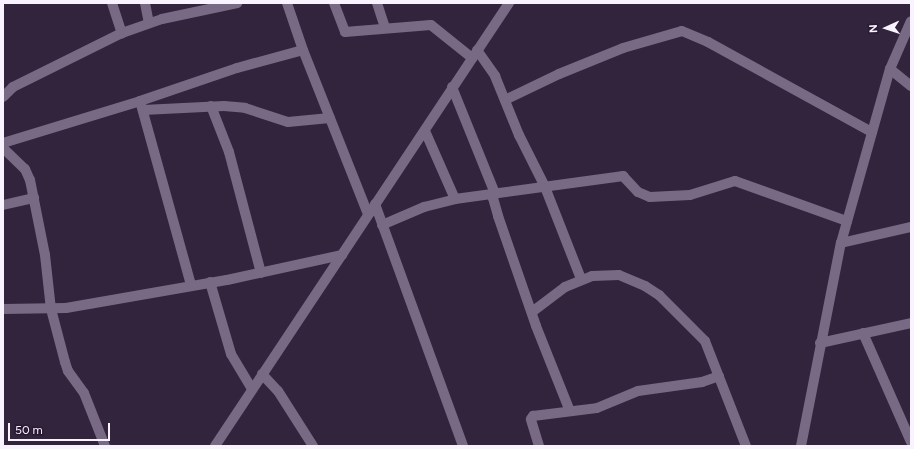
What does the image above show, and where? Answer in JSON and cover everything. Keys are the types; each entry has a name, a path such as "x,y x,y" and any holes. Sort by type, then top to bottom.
{"street":[{"path":"112,3 122,34"},
{"path":"145,3 149,23"},
{"path":"3,96 13,87 122,34 149,23 237,3"},
{"path":"287,3 303,50 368,214"},
{"path":"334,3 345,32 431,25 475,54 493,72 545,187 580,279"},
{"path":"377,3 385,28"},
{"path":"219,443 252,389 509,3"},
{"path":"801,446 841,242 890,69 911,21"},
{"path":"505,100 559,74 623,48 682,31 724,50 872,132"},
{"path":"3,143 142,106 236,68 303,50"},
{"path":"890,69 911,86"},
{"path":"452,88 494,191 493,198 532,312 569,409"},
{"path":"142,106 211,106 245,108 288,122 330,118"},
{"path":"142,106 191,285"},
{"path":"211,106 229,152 262,273"},
{"path":"425,131 455,198"},
{"path":"3,148 25,169 34,198 45,255 52,309 68,371 84,393 105,446"},
{"path":"382,225 424,207 455,198 494,191 545,187 623,176 638,192 650,197 690,195 735,181 847,221"},
{"path":"3,206 34,198"},
{"path":"375,204 463,446"},
{"path":"841,242 911,227"},
{"path":"3,309 52,309 123,299 191,285 262,273 342,255"},
{"path":"532,312 565,287 580,279 619,275 659,295 705,341 746,446"},
{"path":"210,282 231,354 252,389"},
{"path":"820,343 911,323"},
{"path":"863,334 911,442"},
{"path":"262,374 278,391 313,446"},
{"path":"539,446 532,417 569,409 597,408 638,391 702,382 719,376"}]}
